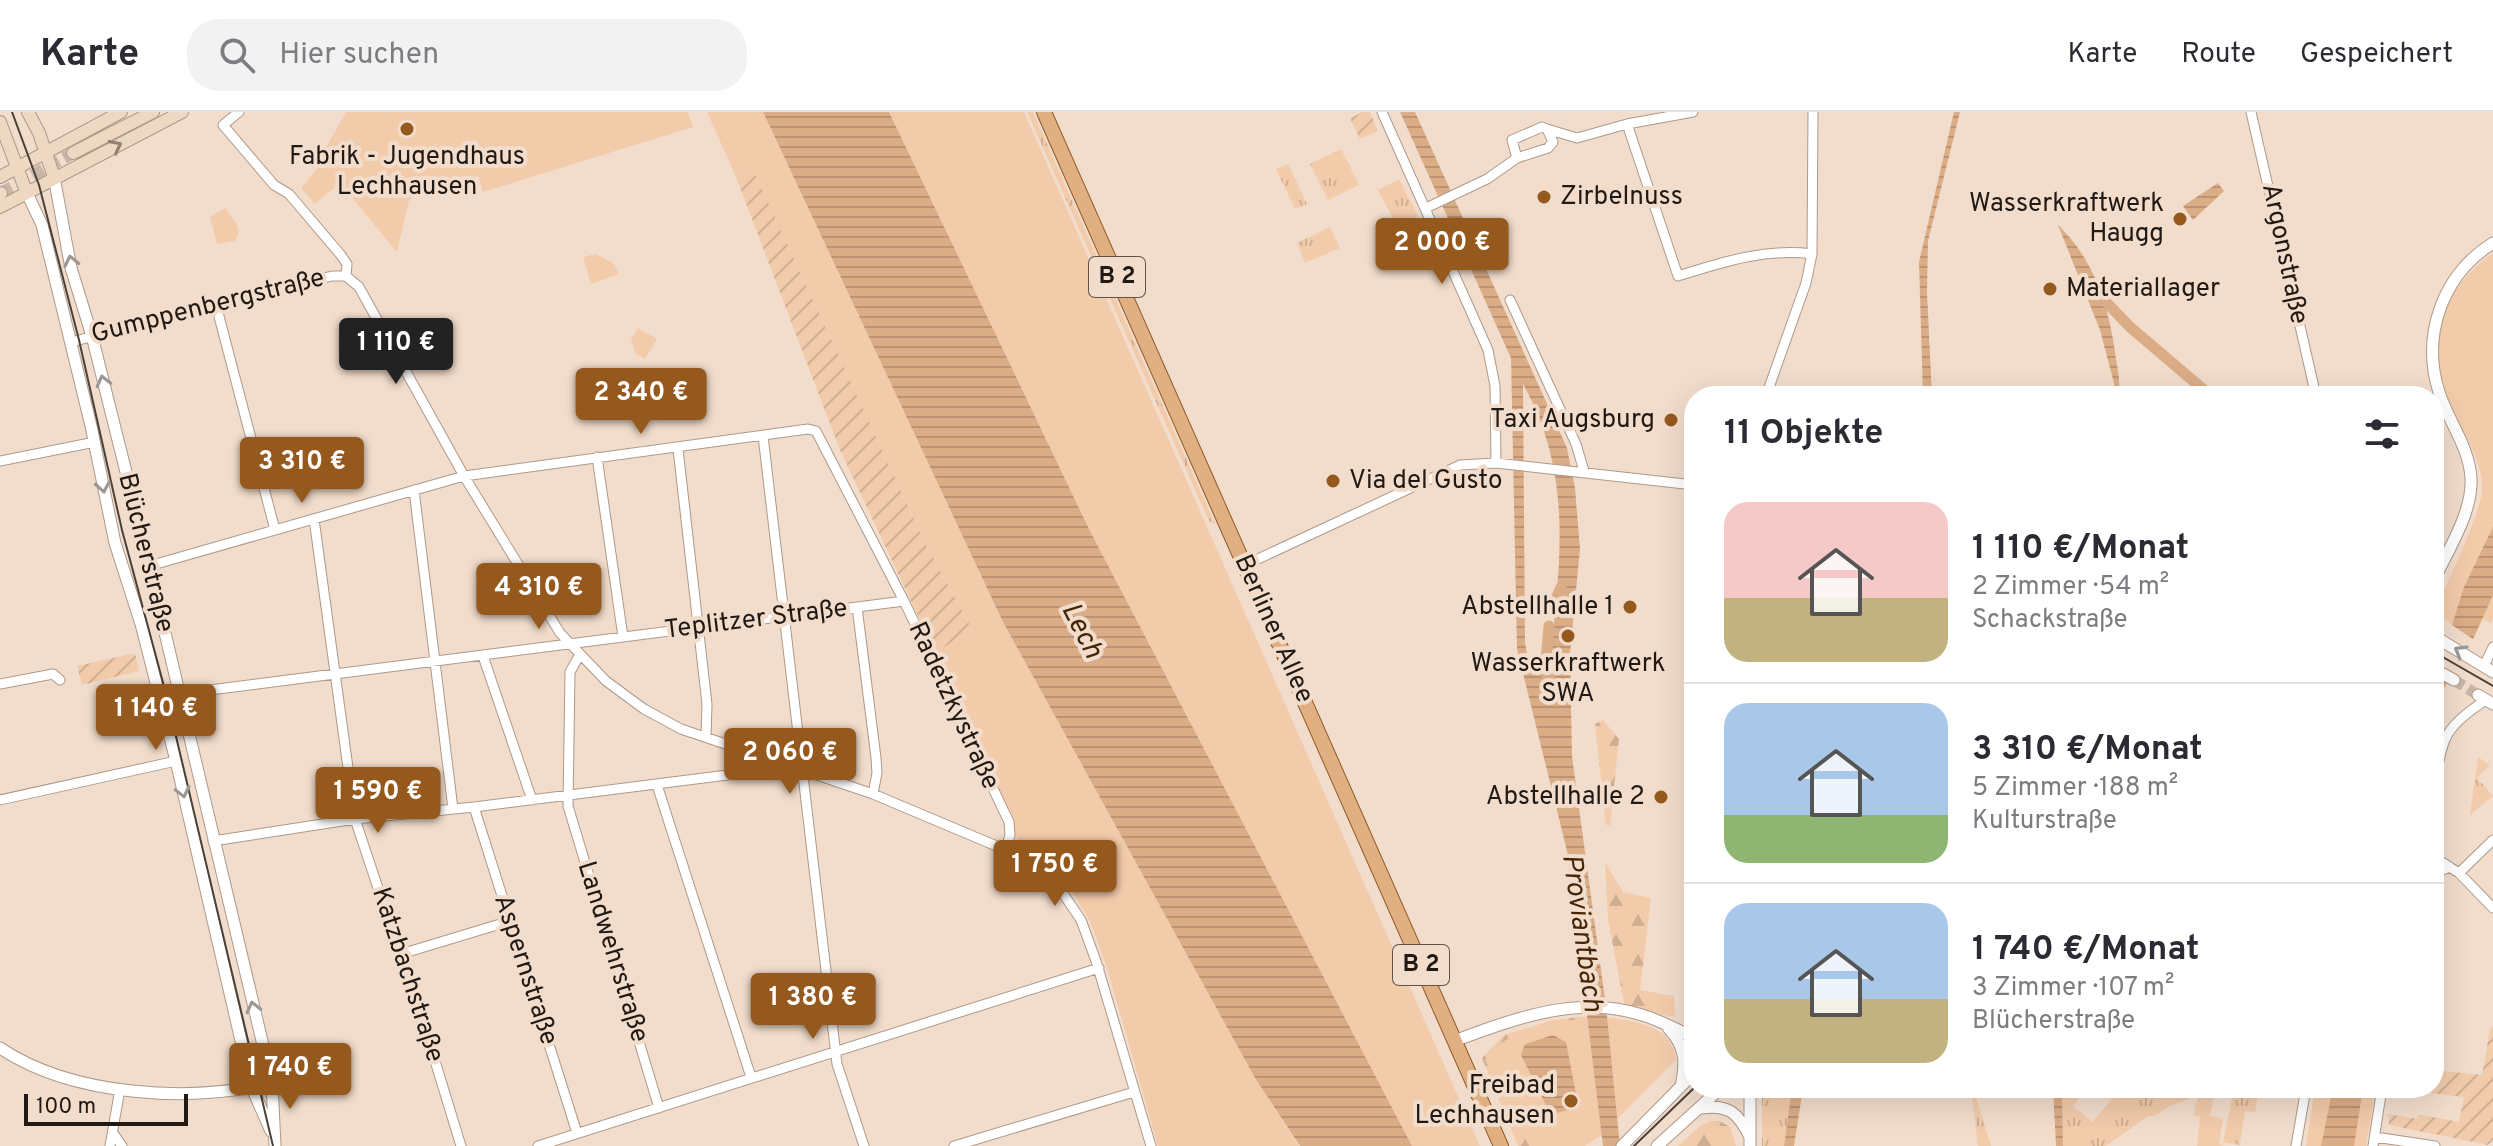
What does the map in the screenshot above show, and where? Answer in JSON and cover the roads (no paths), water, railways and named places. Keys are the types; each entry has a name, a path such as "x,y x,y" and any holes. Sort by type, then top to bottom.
{"main road":[{"name":"Blücherstraße","path":"28,112 47,152 54,177"},
{"path":"0,177 121,112"},
{"path":"73,153 153,112"},
{"path":"0,207 182,112"},
{"name":"Berliner Allee","path":"1044,112 1501,1146"},
{"name":"Blücherstraße","path":"0,122 26,191"}],"street":[{"path":"239,112 223,125 274,185 289,194 347,264 346,276 359,287 464,476 568,644 606,681 644,709 681,729 873,794 1006,850 1052,877 1081,920 1099,968 1151,1146"},
{"path":"1382,112 1492,363 1496,463"},
{"path":"1517,158 1512,140 1542,127 1577,138 1627,124 1642,116 1693,112"},
{"path":"1770,386 1806,283 1812,254 1813,112"},
{"name":"Argonstraße","path":"2252,112 2314,386"},
{"path":"1627,124 1678,276 1744,255 1786,251 1812,254"},
{"path":"1426,208 1487,179 1517,158 1548,148 1553,142 1547,129"},
{"name":"Blücherstraße","path":"54,177 71,268 92,336 149,566 272,1083 275,1142"},
{"name":"Blücherstraße","path":"26,191 42,225 95,442 117,550 141,624 176,761 252,1088 275,1142"},
{"path":"2437,386 2432,351 2435,322 2447,292 2463,268 2493,243"},
{"name":"Gumppenbergstraße","path":"71,342 332,276 346,276"},
{"path":"1510,300 1576,444 1579,471"},
{"path":"216,305 275,530"},
{"path":"2444,404 2462,443 2471,477 2467,505 2444,557"},
{"name":"Radetzkystraße","path":"763,436 808,429 816,431 904,601 1009,822 1006,850"},
{"path":"149,566 464,476 763,436 837,1064 864,1146"},
{"path":"0,461 95,442"},
{"path":"678,449 707,704 706,737"},
{"path":"597,457 623,637"},
{"path":"1245,565 1460,465 1510,464 1684,484"},
{"path":"414,490 453,809"},
{"name":"Katzbachstraße","path":"314,519 355,819 461,1146"},
{"name":"Teplitzer Straße","path":"179,694 904,601"},
{"path":"857,607 876,758 873,794"},
{"path":"2444,642 2489,669 2493,647"},
{"path":"483,656 532,800"},
{"name":"Landwehrstraße","path":"579,656 570,672 566,795 659,1108"},
{"path":"0,684 53,674 60,680"},
{"path":"2444,674 2454,680"},
{"path":"2444,738 2456,722 2486,700"},
{"path":"213,841 355,819 751,772 761,767 768,757"},
{"path":"0,800 176,761"},
{"path":"657,785 751,1077"},
{"name":"Aspernstraße","path":"474,807 577,1133"},
{"path":"2444,872 2455,870 2493,840"},
{"path":"2444,863 2493,908"},
{"path":"401,954 510,921"},
{"path":"538,1146 1099,968"},
{"path":"1454,1041 1553,1009 1607,1009 1641,1014 1684,1032"},
{"path":"1663,1023 1677,1038 1684,1060"},
{"path":"0,1048 33,1067 65,1078 120,1089 184,1093 252,1088 272,1083"},
{"path":"1681,1086 1684,1071"},
{"path":"1625,1144 1684,1083"},
{"path":"110,1146 120,1089"},
{"path":"954,1146 1134,1092"},
{"path":"1657,1146 1711,1098"},
{"path":"1750,1098 1750,1141"},
{"path":"2296,1146 2304,1098"},
{"path":"2381,1098 2374,1142 2435,1146"},
{"path":"1701,1108 1717,1106 1729,1110 1741,1119 1750,1141"},
{"path":"113,1133 122,1146"}],"water":[{"name":"Lech","path":"763,112 889,112 1091,533 1412,1146 1300,1146 1255,1078 1003,622"},
{"path":"1400,112 1415,112 1567,448 1575,488 1580,549 1570,653 1572,756 1606,1007 1620,1146 1603,1146 1567,851 1517,649 1511,358","holes":["1523,384 1539,419 1557,488 1559,522 1554,627 1550,664 1545,671 1533,668 1528,660 1525,642"]},
{"path":"1954,112 1960,112 1928,241 1932,386 1923,386 1919,262"},
{"path":"2218,183 2224,191 2193,220 2183,206"},
{"path":"2058,225 2082,254 2099,287 2113,341 2119,386 2115,386 2100,330"},
{"path":"2493,527 2493,595 2473,639 2452,625 2464,587"},
{"path":"1553,1035 1566,1042 1577,1099 1572,1109 1557,1113 1548,1109 1521,1055 1525,1044"},
{"path":"1791,1098 1801,1098 1794,1146 1784,1146"},
{"path":"2054,1098 2062,1098 2063,1146 2056,1146"},
{"path":"2331,1098 2361,1098 2354,1146 2321,1146"}],"waterway":[{"path":"2107,303 2130,327 2199,386"},
{"name":"Proviantbach","path":"1551,611 1561,587"},
{"name":"Proviantbach","path":"1549,626 1545,671 1552,683"},
{"path":"2444,686 2446,682"}],"tunnel":[{"path":"1,193 73,153"},
{"path":"2454,680 2478,695"}],"tram line":[{"path":"12,112 39,185 79,340 122,530 165,690 273,1146"},
{"path":"2444,658 2493,686"},
{"path":"1634,1146 1684,1098"}],"place":[{"name":"Fabrik - Jugendhaus Lechhausen","path":"407,129"},
{"name":"Zirbelnuss","path":"1544,197"},
{"name":"Wasserkraftwerk Haugg","path":"2180,219"},
{"name":"Materiallager","path":"2050,289"},
{"name":"Taxi Augsburg","path":"1671,420"},
{"name":"Via del Gusto","path":"1333,481"},
{"name":"Abstellhalle 1","path":"1630,607"},
{"name":"Wasserkraftwerk SWA","path":"1568,636"},
{"name":"Abstellhalle 2","path":"1661,797"},
{"name":"Freibad Lechhausen","path":"1571,1101"}]}
